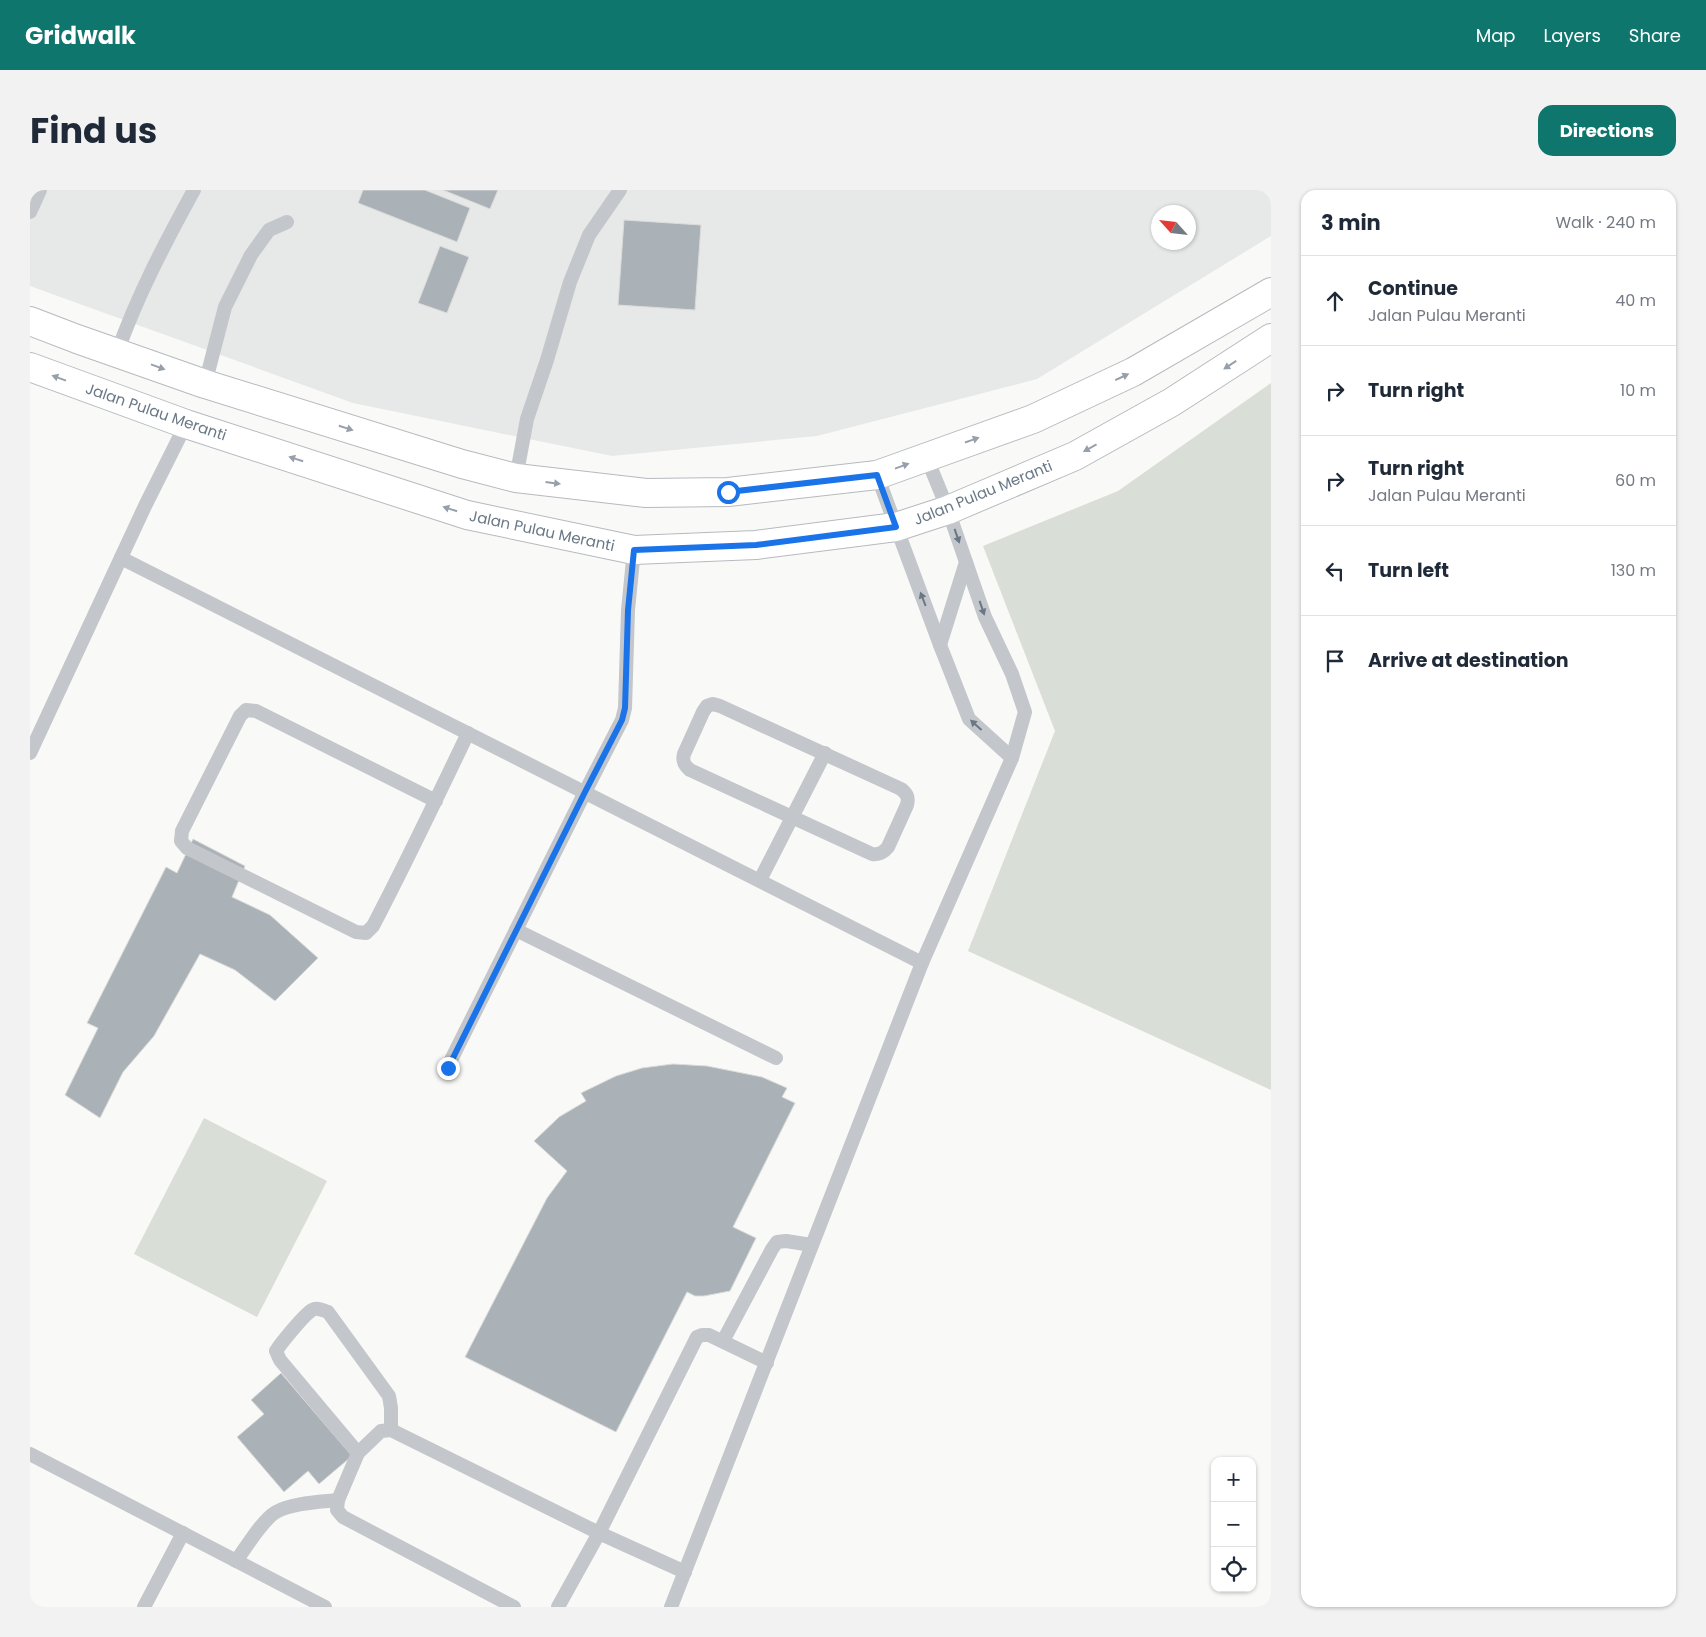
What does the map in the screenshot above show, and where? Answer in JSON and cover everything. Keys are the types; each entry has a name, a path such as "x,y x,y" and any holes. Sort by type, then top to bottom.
{"main road":[{"path":"30,321 205,384 462,464 516,478 646,494 728,492 877,475 1033,418 1133,372 1271,292"},
{"name":"Jalan Pulau Meranti","path":"30,367 186,424 467,515 634,550 756,545 896,527 948,510 1075,456 1172,402 1271,338"}],"lane":[{"path":"30,212 40,190"},
{"path":"117,353 128,321 155,263 194,190"},
{"path":"516,478 528,419 570,282 589,235 620,190"},
{"path":"205,384 225,307 246,264 269,230 287,222"},
{"path":"30,753 186,424"},
{"path":"671,1607 922,962 1012,758 1025,712 1012,674 985,617 948,510 926,456"},
{"path":"877,475 969,719 1012,758"},
{"path":"448,1068 622,720 625,708 628,610 634,550"},
{"path":"121,558 922,962"},
{"path":"940,645 966,562"},
{"path":"713,704 720,706 901,788 906,793 908,799 888,847 878,855 872,854 792,817 685,766 682,760 684,754 707,706 713,704"},
{"path":"436,801 256,710 246,710 240,716 182,831 181,841 188,848 338,924 356,932 366,933 373,926 436,801 468,733"},
{"path":"760,880 825,753"},
{"path":"516,930 776,1058"},
{"path":"723,1341 777,1242 812,1245"},
{"path":"358,1453 280,1360 276,1351 281,1342 312,1310 319,1308 328,1312 373,1373 388,1396 391,1408 391,1430"},
{"path":"558,1607 599,1533 697,1337 708,1335 767,1363"},
{"path":"514,1607 343,1517 337,1510 338,1500 358,1453 381,1431 391,1430 599,1533 685,1572"},
{"path":"30,1454 325,1607"},
{"path":"236,1561 256,1532 276,1512 304,1503 338,1500"},
{"path":"144,1607 183,1533"}],"shaded area":[{"path":"30,190 1271,190 1271,236 1037,379 817,436 612,456 353,403 30,286"},
{"path":"1271,383 1271,1090 968,951 1055,731 983,546 1118,491"},
{"path":"204,1118 327,1181 257,1317 134,1254"}],"building":[{"path":"363,190 425,190 470,208 457,242 358,203"},
{"path":"443,190 498,190 490,209"},
{"path":"624,220 701,225 695,310 618,305"},
{"path":"440,246 469,257 447,313 418,303"},
{"path":"193,839 245,866 232,897 270,915 318,958 275,1001 235,970 200,954 154,1036 123,1072 100,1118 65,1095 98,1028 87,1023 166,867 177,873"},
{"path":"673,1064 707,1066 762,1077 787,1088 782,1097 795,1103 733,1227 756,1238 730,1291 704,1296 695,1296 687,1292 616,1432 465,1357 547,1198 567,1171 534,1141 559,1117 586,1101 581,1093 616,1076 642,1068"},
{"path":"281,1373 352,1456 319,1484 308,1471 284,1492 237,1437 264,1414 251,1400"}],"route":[{"path":"448,1068 622,720 625,708 628,610 634,550 756,545 896,527 877,475 728,492"}]}
